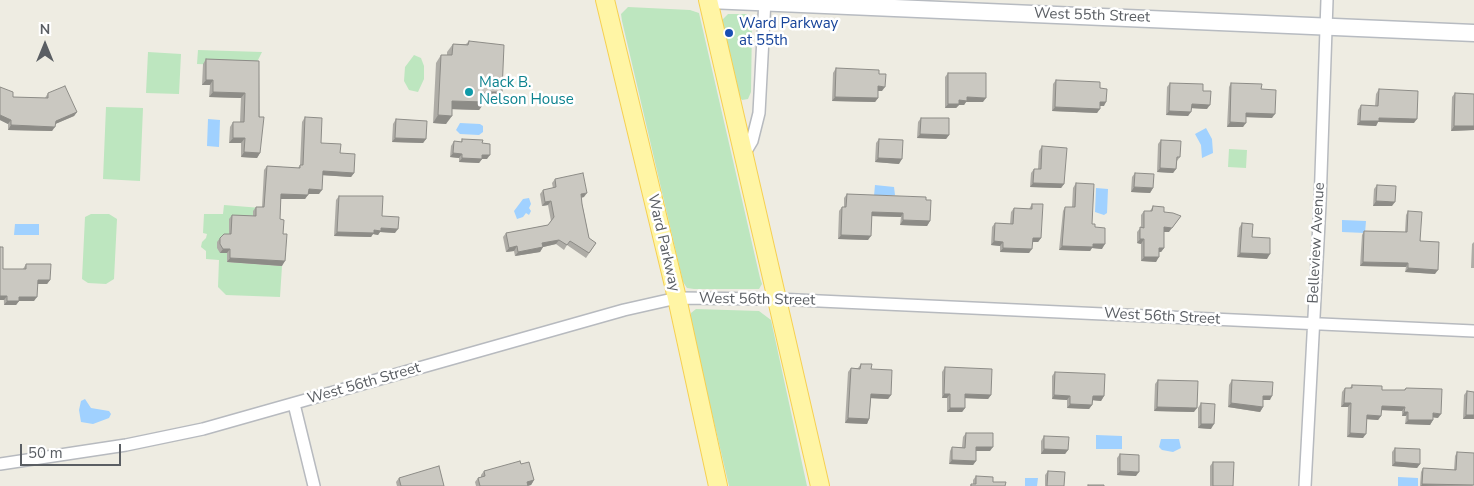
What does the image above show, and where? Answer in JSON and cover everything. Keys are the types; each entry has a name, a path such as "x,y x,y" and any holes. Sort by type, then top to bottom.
{"main road":[{"name":"Ward Parkway","path":"605,0 677,298 718,486"},
{"name":"West 55th Street","path":"708,0 1474,33"},
{"path":"708,0 820,486"}],"street":[{"name":"Belleview Avenue","path":"1305,486 1327,0"},
{"path":"743,156 752,142 759,113 765,1"},
{"name":"West 56th Street","path":"0,464 126,445 203,429 624,310 677,298 776,299 1474,331"},
{"path":"294,404 314,486"}],"green space":[{"path":"628,7 690,10 699,13 762,284 759,289 694,289 687,288 683,282 622,21 621,14"},
{"path":"728,14 747,14 752,23 751,92 748,99 742,100 738,95 722,20"},
{"path":"198,50 262,52 255,66 197,64"},
{"path":"148,52 181,54 179,94 146,93"},
{"path":"414,55 421,58 424,66 424,79 418,92 409,90 404,81 405,67"},
{"path":"106,107 143,108 140,181 103,179"},
{"path":"1229,149 1247,150 1246,168 1228,167"},
{"path":"224,205 261,208 253,220 228,239 220,253 227,253 227,262 282,266 280,297 226,295 218,287 219,260 206,259 206,251 201,247 207,234 203,233 204,214 223,214"},
{"path":"91,214 109,214 117,219 114,279 106,284 88,283 82,279 85,217"},
{"path":"696,309 759,311 771,320 807,486 729,486 690,320 691,313"}],"water":[{"path":"208,119 220,120 219,147 207,146"},
{"path":"460,123 480,124 483,126 483,132 479,135 460,134 456,130"},
{"path":"1206,128 1212,139 1213,153 1202,158 1201,145 1195,134"},
{"path":"875,185 894,187 895,195 874,196"},
{"path":"1096,188 1108,189 1107,213 1104,215 1095,212"},
{"path":"529,198 531,204 529,208 531,211 529,215 526,213 523,217 517,219 514,211 523,199"},
{"path":"1342,220 1366,221 1365,233 1342,232"},
{"path":"15,224 39,224 39,235 14,235"},
{"path":"85,399 91,408 109,411 111,414 109,418 93,424 81,422 79,410 81,401"},
{"path":"1096,435 1122,436 1122,449 1096,449"},
{"path":"1161,439 1179,439 1181,448 1173,452 1162,450 1159,447"},
{"path":"1398,477 1418,478 1418,486 1398,486"},
{"path":"1025,478 1038,478 1037,486 1025,486"}],"building":[{"name":"Mack B. Nelson House","path":"469,41 504,45 502,92 485,92 485,102 452,101 452,116 438,115 441,55 452,55 453,44 468,45"},
{"path":"206,59 259,61 259,117 264,117 260,153 244,152 245,138 233,138 233,122 244,122 245,93 213,92 213,80 206,80"},
{"path":"836,68 879,70 879,74 886,74 885,87 878,86 878,98 835,97"},
{"path":"948,73 986,73 986,98 967,97 967,101 959,100 959,104 948,104"},
{"path":"1056,80 1100,82 1100,88 1107,89 1106,102 1100,102 1100,109 1055,107"},
{"path":"1170,83 1203,84 1203,91 1211,91 1210,105 1192,104 1191,112 1169,111"},
{"path":"1231,83 1262,84 1261,89 1276,90 1275,114 1246,113 1246,123 1230,122"},
{"path":"65,86 77,112 56,121 55,127 11,125 11,120 0,115 0,87 13,92 13,97 48,98 48,93"},
{"path":"1379,89 1418,91 1417,119 1379,118 1379,121 1360,121 1361,105 1378,106"},
{"path":"1455,93 1474,94 1474,126 1454,126"},
{"path":"305,117 322,118 321,143 341,144 340,153 355,154 354,173 323,171 322,190 309,189 308,195 281,194 280,219 284,220 283,234 287,234 285,261 230,258 230,249 223,249 220,244 220,238 224,234 231,234 232,215 256,216 256,207 264,207 267,166 300,168 300,165 303,165"},
{"path":"921,118 949,118 949,135 920,134"},
{"path":"396,119 427,121 426,139 395,138"},
{"path":"462,139 483,140 482,143 490,144 490,155 482,155 482,159 462,158 462,154 453,153 454,141 462,142"},
{"path":"879,139 903,140 902,159 878,158"},
{"path":"1161,140 1181,141 1180,157 1177,157 1176,169 1160,168"},
{"path":"1042,146 1067,148 1064,184 1033,183 1034,169 1041,169"},
{"path":"583,173 587,193 581,194 582,204 589,238 596,243 589,253 570,241 567,245 559,240 542,243 543,247 518,252 517,246 509,248 506,233 548,225 554,217 551,201 545,202 543,190 556,187 555,179"},
{"path":"1135,173 1154,174 1153,188 1134,187"},
{"path":"1076,183 1094,184 1092,224 1095,224 1095,227 1105,228 1105,244 1093,244 1093,247 1062,246 1065,207 1075,207"},
{"path":"1377,185 1396,186 1395,202 1376,201"},
{"path":"847,194 926,197 926,200 931,200 930,221 903,220 903,213 872,212 871,236 841,235 842,207 846,207"},
{"path":"339,196 383,196 382,216 399,217 398,229 381,228 381,231 374,230 374,233 337,232"},
{"path":"1032,204 1043,204 1041,238 1033,238 1032,249 1003,248 1003,242 994,241 995,223 1013,224 1014,208 1032,209"},
{"path":"1153,206 1164,207 1164,212 1181,216 1172,228 1164,227 1164,248 1159,248 1159,257 1144,257 1144,239 1140,239 1140,227 1144,228 1144,211 1152,211"},
{"path":"1408,211 1422,212 1420,241 1439,242 1438,270 1408,268 1408,263 1363,262 1364,231 1407,232"},
{"path":"1242,223 1253,224 1252,237 1270,238 1270,254 1240,253"},
{"path":"0,247 3,247 3,269 26,269 26,264 51,264 50,280 38,280 37,297 19,297 19,301 7,301 7,296 0,296"},
{"path":"861,364 872,364 871,369 892,370 891,395 871,394 869,419 848,418 851,368 860,369"},
{"path":"945,367 992,369 991,395 965,394 965,408 950,408 950,394 944,394"},
{"path":"1055,372 1105,374 1104,396 1093,396 1092,405 1070,404 1070,396 1054,395"},
{"path":"1158,380 1198,381 1197,408 1157,407"},
{"path":"1232,380 1273,382 1272,396 1263,396 1263,407 1231,403"},
{"path":"1352,385 1382,386 1382,390 1405,390 1406,388 1442,389 1441,414 1433,413 1433,420 1408,420 1408,412 1404,412 1405,407 1382,406 1381,416 1367,415 1366,434 1350,433 1351,403 1344,403 1345,388 1352,388"},
{"path":"1467,391 1474,392 1474,415 1466,415"},
{"path":"1201,403 1215,404 1214,424 1201,424"},
{"path":"966,433 993,433 993,447 976,447 976,461 952,460 952,447 965,448"},
{"path":"1044,436 1069,437 1068,450 1044,449"},
{"path":"1395,448 1420,449 1420,464 1395,462"},
{"path":"1457,452 1474,453 1474,485 1422,484 1423,468 1456,470"},
{"path":"1120,454 1139,455 1139,472 1120,471"},
{"path":"520,461 521,464 529,462 534,480 527,482 528,486 480,486 478,478 485,476 484,471"},
{"path":"1213,462 1234,462 1233,486 1213,486"},
{"path":"439,466 444,486 401,486 399,478"},
{"path":"1048,471 1065,472 1064,486 1047,486"},
{"path":"976,476 993,477 993,482 1006,482 1005,486 971,486 971,484 976,484"},
{"path":"1104,485 1104,486 1088,486"}],"place":[{"name":"Ward Parkway at 55th","path":"729,33"},
{"name":"Mack B. Nelson House","path":"469,92"}]}
